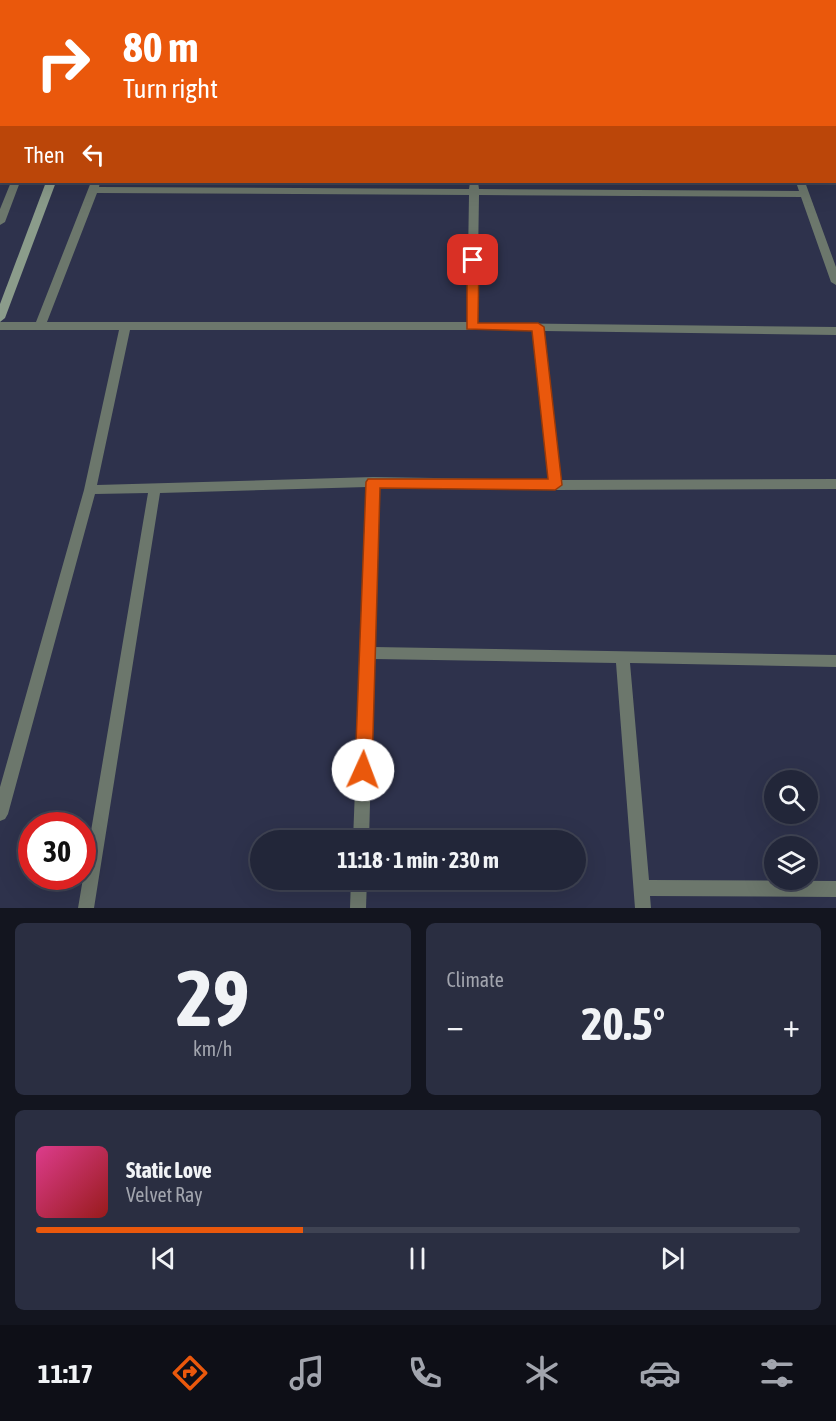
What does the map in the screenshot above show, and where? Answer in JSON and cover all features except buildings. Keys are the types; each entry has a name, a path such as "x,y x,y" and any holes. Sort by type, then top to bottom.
{"main road":[{"path":"0,318 51,183"}],"street":[{"path":"0,222 15,183"},
{"path":"801,183 836,282"},
{"path":"40,326 95,186 474,187 806,194"},
{"path":"472,327 474,187"},
{"path":"0,326 538,327 836,331"},
{"path":"0,814 90,490 125,326"},
{"path":"538,327 555,485"},
{"path":"90,490 373,482 555,485 836,484"},
{"path":"361,830 373,482"},
{"path":"86,908 155,488"},
{"path":"367,653 836,661"},
{"path":"622,657 643,908"},
{"path":"642,888 836,889"},
{"path":"358,908 359,890"}],"route":[{"path":"363,770 373,482 555,485 538,327 472,327 473,260"}]}
